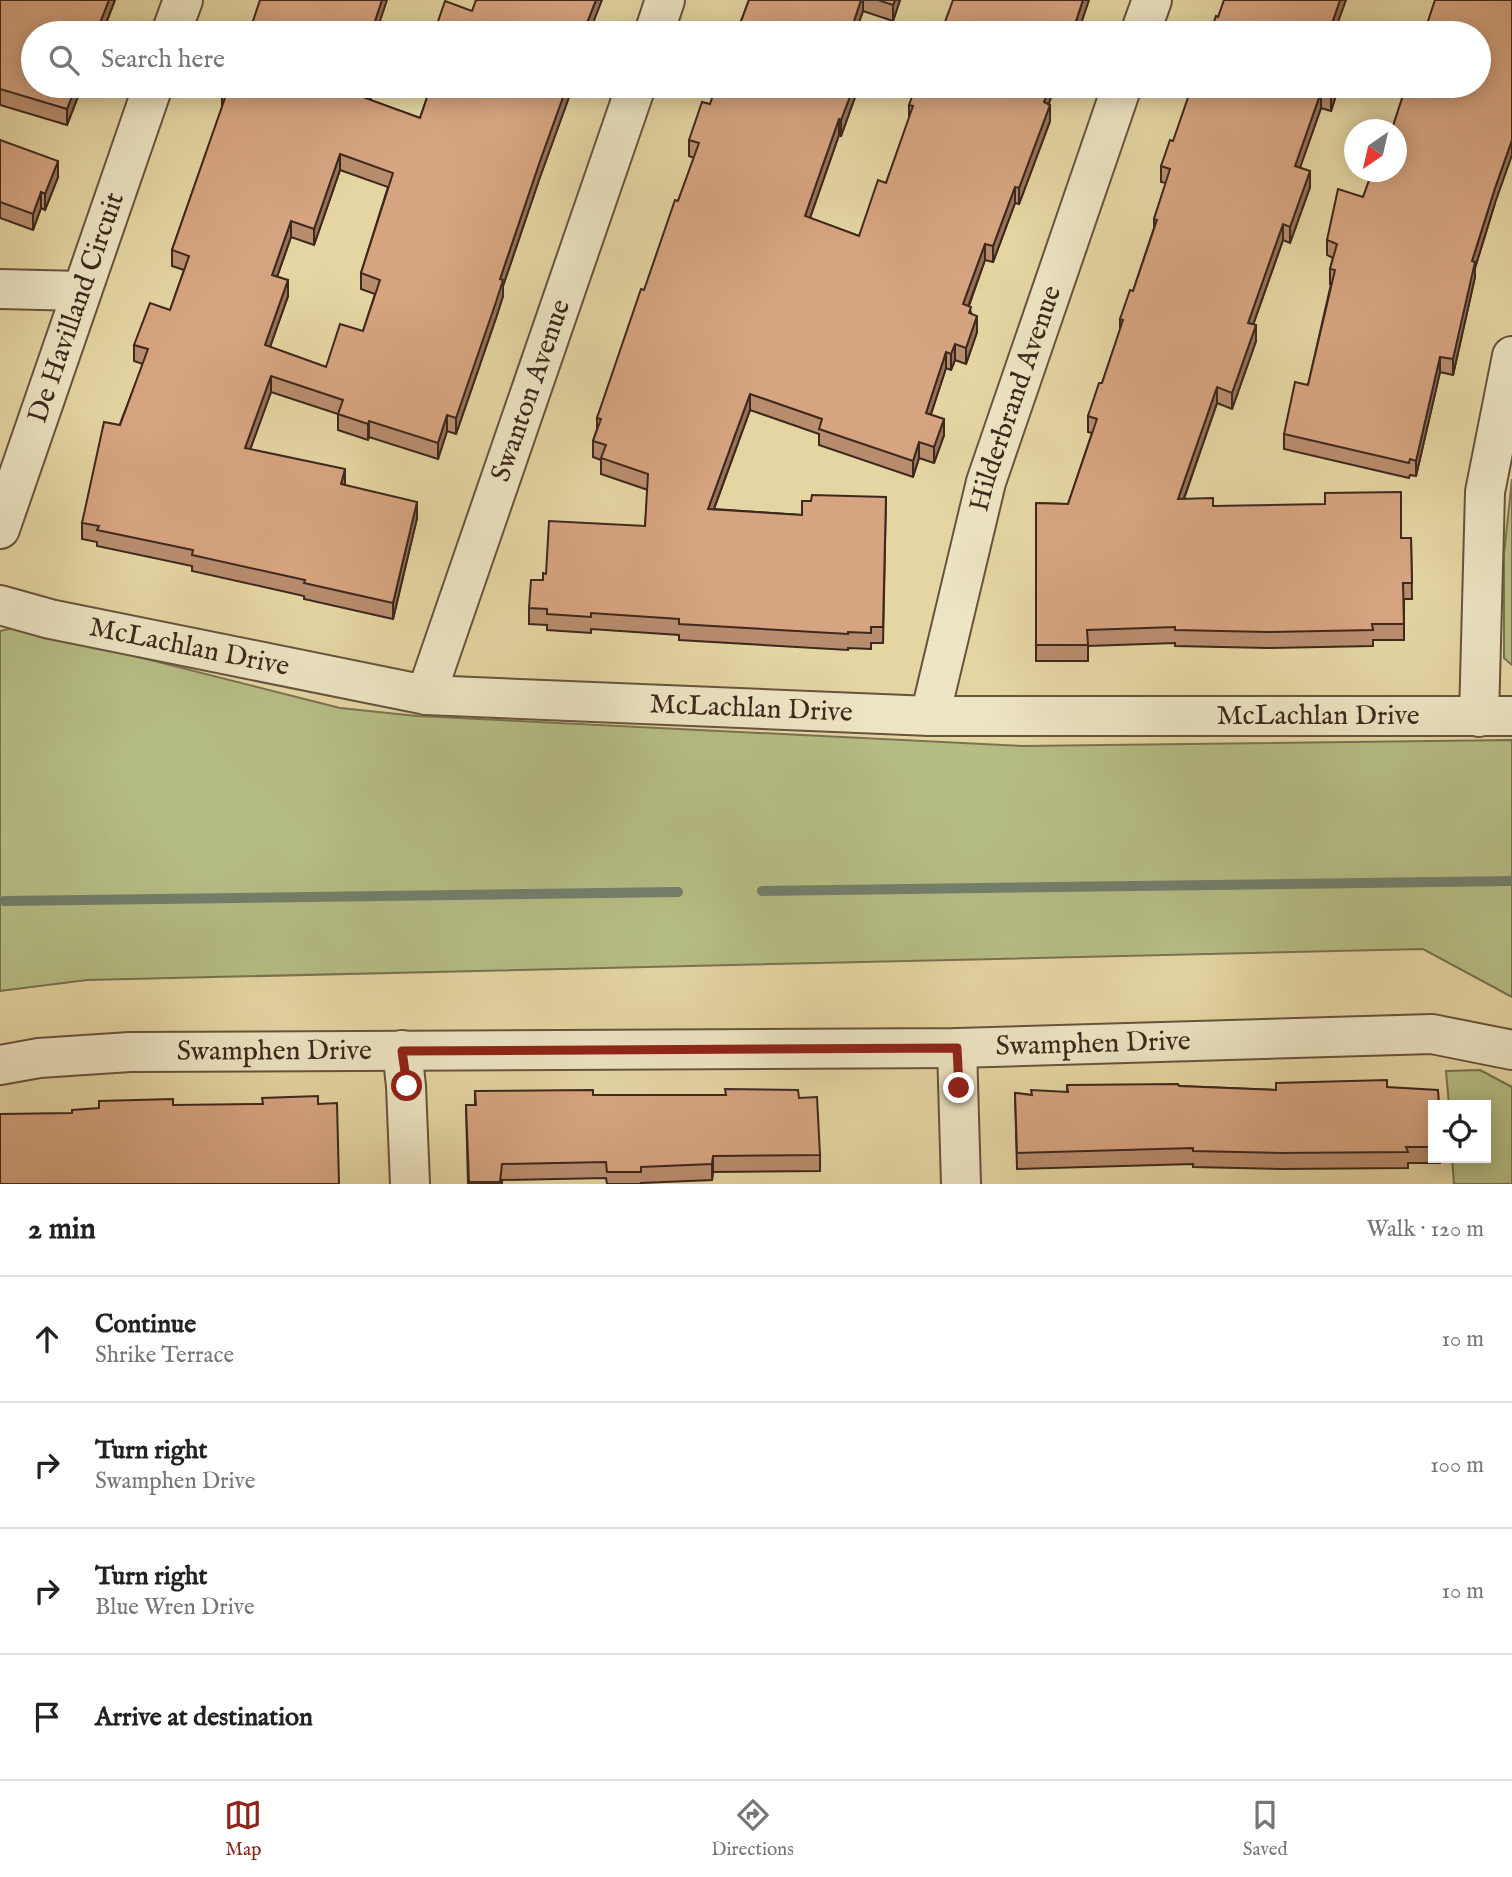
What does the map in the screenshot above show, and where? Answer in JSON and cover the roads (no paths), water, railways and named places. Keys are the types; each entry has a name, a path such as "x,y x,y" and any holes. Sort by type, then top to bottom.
{"street":[{"path":"175,21 183,0"},
{"path":"658,21 666,0"},
{"path":"1144,21 1152,0"},
{"name":"De Havilland Circuit","path":"0,529 149,98"},
{"name":"Swanton Avenue","path":"426,695 632,98"},
{"name":"Hilderbrand Avenue","path":"930,716 986,482 1118,98"},
{"path":"0,289 82,291"},
{"path":"1496,717 1485,492 1512,356"},
{"name":"McLachlan Drive","path":"0,605 50,619 426,695 930,716 1496,717"},
{"name":"Swamphen Drive","path":"0,1065 39,1058 130,1052 957,1048 1432,1034 1512,1050"},
{"path":"957,1048 961,1184"},
{"path":"402,1051 407,1086 410,1184"}],"waterway":[{"path":"762,891 1512,881"},
{"path":"4,901 678,892"}]}
